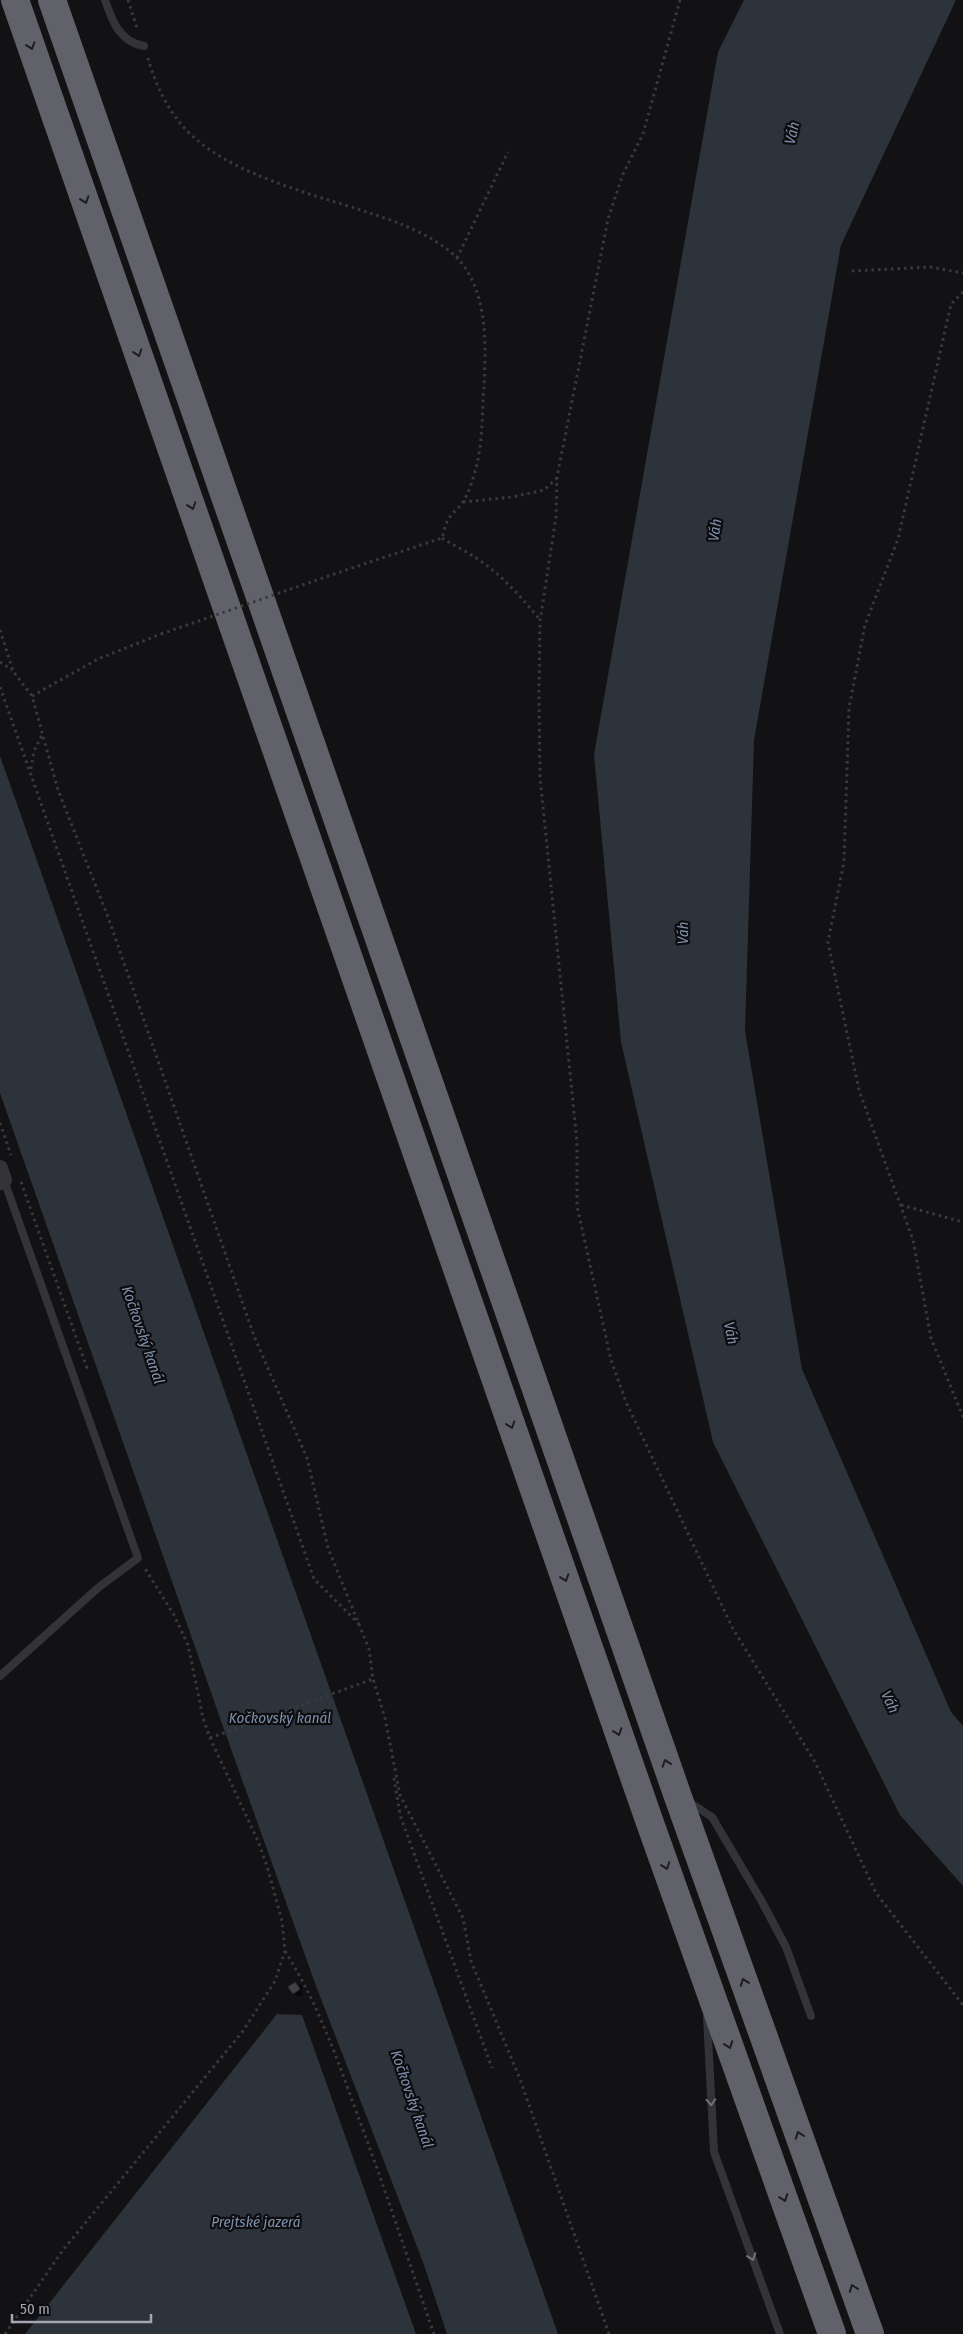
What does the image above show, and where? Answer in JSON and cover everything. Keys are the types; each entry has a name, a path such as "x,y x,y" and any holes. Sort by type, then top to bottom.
{"highway":[{"path":"15,0 706,1983 832,2334"},
{"path":"52,0 677,1794 870,2334"}],"lane":[{"path":"105,0 113,20 125,39 132,44 144,46"},
{"path":"0,1676 99,1587 138,1558 74,1375 8,1174"},
{"path":"677,1794 712,1817 786,1947 812,2016"},
{"path":"706,1983 714,2152 780,2334"}],"path":[{"path":"128,0 153,75 176,119 204,146 224,159 268,179 375,214 415,230 457,258 469,274 481,309 485,366 480,444 476,468 463,502 448,520 442,538"},
{"path":"680,0 643,134 623,174 608,220 558,477 556,517 540,621 540,777 577,1142 577,1206 611,1360 626,1402 734,1629 814,1762 876,1893 963,2005"},
{"path":"457,258 508,152"},
{"path":"852,271 930,267 963,274"},
{"path":"963,292 951,304 898,539 865,625 849,708 844,862 828,942 859,1090 914,1240 931,1338 963,1417"},
{"path":"463,502 512,497 544,490 558,477"},
{"path":"442,538 457,549 477,558 494,571 520,595 540,621"},
{"path":"32,696 98,659 161,634 442,538"},
{"path":"0,630 13,671"},
{"path":"0,662 13,671 32,696 58,790 108,917 254,1336 307,1458 326,1542 369,1649 373,1679 385,1718 400,1815 492,2068"},
{"path":"0,687 314,1579 360,1625"},
{"path":"30,770 34,751 42,734"},
{"path":"0,1123 8,1174 87,1368 74,1375"},
{"path":"901,1205 963,1222"},
{"path":"138,1558 174,1616 188,1645 203,1718 210,1738 261,1849 280,1911 285,1952 312,1997 323,2022 375,2162 434,2334"},
{"path":"210,1738 373,1679"},
{"path":"394,1770 400,1795 462,1918 471,1961 520,2079 609,2334"},
{"path":"5,2334 63,2250 243,2031 275,1982 285,1952"}],"water":[{"name":"Váh","path":"744,0 956,0 841,245 754,740 745,1031 802,1369 951,1712 963,1726 963,1886 900,1815 713,1442 621,1042 594,755 718,52"},
{"name":"Kočkovský kanál","path":"0,756 558,2334 447,2334 423,2262 316,1986 225,1732 0,1093"},
{"name":"Prejtské jazerá","path":"277,2014 302,2015 416,2334 25,2334"}],"building":[{"path":"295,1982 300,1989 293,1994 288,1987"}]}
